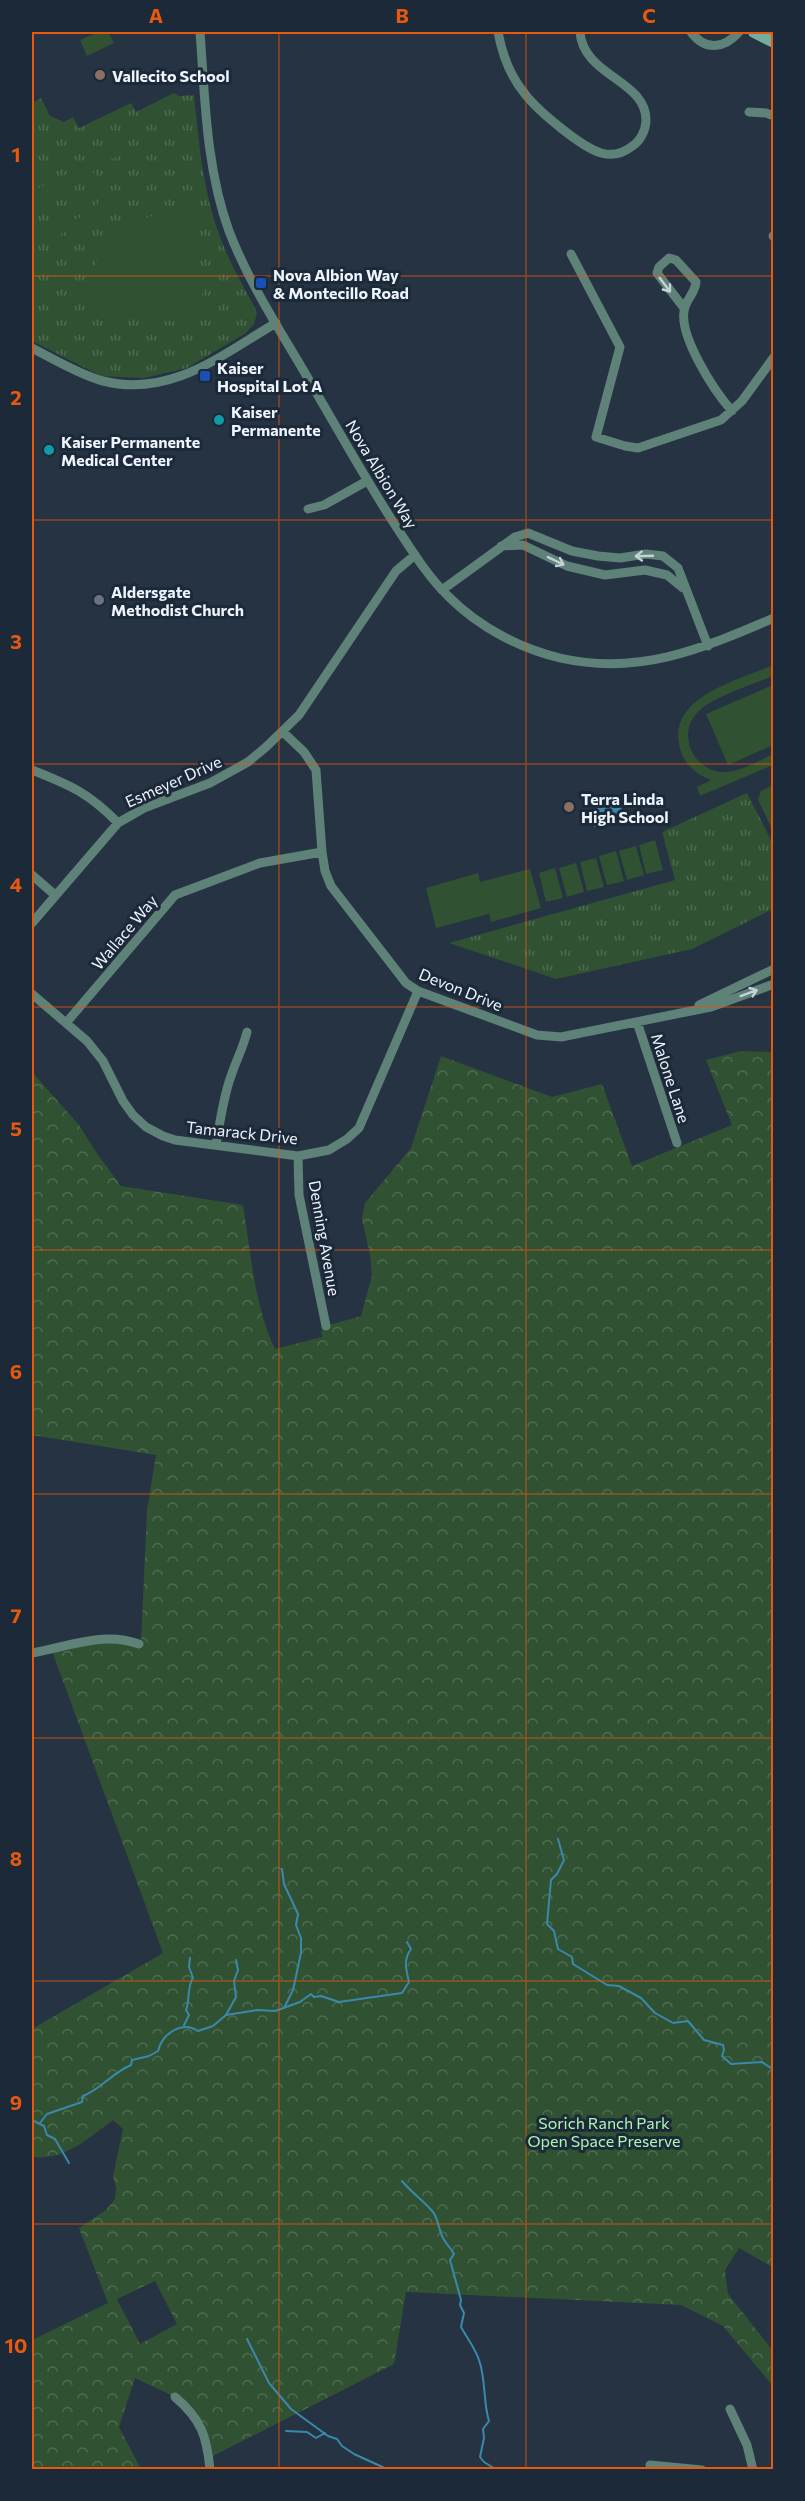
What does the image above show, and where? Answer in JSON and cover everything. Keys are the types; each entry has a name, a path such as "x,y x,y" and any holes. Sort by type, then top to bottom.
{"street":[{"name":"Nova Albion Way","path":"200,32 213,166 229,229 249,279 367,481 415,555 442,590 461,609 500,635 523,646 559,658 591,663 628,664 668,658 708,646 774,618"},
{"path":"498,32 510,71 524,93 543,113 591,149 615,154 626,152 636,144 643,132 646,120 644,108 631,90 590,58 584,48 580,32"},
{"path":"691,32 702,43 718,47 727,43 739,32"},
{"path":"754,32 774,42"},
{"path":"749,112 774,116"},
{"path":"571,254 620,347 596,437 638,448 721,420 732,411 774,357"},
{"path":"684,308 696,290 696,282 676,260 669,258 659,267 657,273 684,308 687,334 700,365 732,411"},
{"path":"32,348 102,381 145,385 190,374 276,323"},
{"path":"308,509 324,505 367,481"},
{"path":"442,590 501,546 515,537 528,533 541,536 572,551 598,556 620,558 646,554 663,556 678,568 708,646"},
{"path":"501,546 523,545 567,566 605,574 645,570 667,575 684,588"},
{"name":"Esmeyer Drive","path":"32,923 118,822 144,808 210,783 248,762 283,732 299,715 396,571 415,555"},
{"name":"Devon Drive","path":"283,732 304,752 316,770 322,852 325,871 331,886 406,983 418,991 537,1035 561,1037 711,1007 774,984"},
{"path":"32,770 74,786 99,803 118,822"},
{"name":"Wallace Way","path":"66,1023 175,895 260,863 322,852"},
{"path":"32,875 56,895"},
{"name":"Devon Drive","path":"683,1013 774,969"},
{"name":"Tamarack Drive","path":"32,994 87,1041 103,1061 123,1101 146,1127 175,1140 298,1156 329,1150 359,1128 418,991"},
{"name":"Malone Lane","path":"636,1022 677,1143"},
{"path":"216,1145 224,1101 247,1032"},
{"name":"Denning Avenue","path":"298,1156 299,1195 326,1326"},
{"path":"32,1653 99,1638 118,1638 139,1644"},
{"path":"175,2397 192,2412 203,2432 210,2469"},
{"path":"730,2409 747,2445 753,2469"},
{"path":"650,2465 702,2469"}],"green space":[{"path":"98,32 108,32 114,43 87,56 80,40"},
{"path":"174,93 179,96 194,95 202,167 214,220 227,255 257,313 254,324 246,333 187,368 144,378 101,376 32,341 32,103 41,98 50,116 64,122 73,117 79,128 131,103 136,112"},
{"path":"125,146 128,151 90,169 105,187 106,198 102,209 69,230 32,244 32,238 44,235 86,214 98,204 100,190 95,181 81,175 32,197 32,191"},
{"path":"195,204 203,307 186,323 86,309 88,285 95,264 104,249 116,237 130,227 161,212"},
{"path":"773,665 773,676 724,696 699,711 692,720 688,739 695,757 711,770 735,771 773,754 773,765 700,796 697,787 711,780 690,767 683,757 679,744 679,727 685,714 710,692"},
{"path":"773,685 773,745 728,765 706,714"},
{"path":"773,785 773,831 758,800 761,791"},
{"path":"747,793 773,844 773,909 692,949 556,979 449,943 675,880 662,832"},
{"path":"655,840 663,870 646,874 639,845"},
{"path":"636,846 644,875 627,880 619,851"},
{"path":"616,851 624,881 607,885 599,856"},
{"path":"596,858 604,887 587,891 580,862"},
{"path":"576,863 584,892 567,897 559,868"},
{"path":"555,868 563,898 546,902 539,873"},
{"path":"530,869 541,908 491,922 489,914 436,928 426,888 478,873 480,882"},
{"name":"Sorich Ranch Park Open Space Preserve","path":"741,1051 773,1052 774,2268 739,2248 725,2270 728,2294 773,2351 773,2386 723,2326 681,2305 406,2292 394,2364 209,2458 203,2432 175,2397 135,2378 119,2427 141,2469 32,2469 32,2340 108,2303 79,2228 106,2210 115,2199 116,2188 113,2176 123,2129 113,2120 76,2147 55,2155 32,2157 32,2029 163,1953 52,1651 118,1637 141,1642 147,1510 156,1455 32,1435 32,1072 79,1125 121,1186 243,1205 262,1315 275,1349 322,1337 321,1331 326,1326 361,1316 372,1276 362,1219 365,1203 411,1148 441,1056 552,1097 602,1084 632,1166 732,1125 706,1060","holes":["155,2281 177,2324 140,2344 117,2299"]}],"water":[{"path":"605,794 609,804 618,801 624,814 594,827 588,814 597,809 592,800"}],"waterway":[{"path":"558,1839 564,1860 551,1880 547,1924 554,1931 558,1949 572,1957 573,1964 607,1985 619,1986 641,1998 655,2013 673,2023 688,2021 704,2040 723,2045 722,2056 731,2064 762,2062 774,2070"},
{"path":"282,1869 284,1884 298,1914 296,1925 301,1938 301,1953 293,1990 284,2008"},
{"path":"40,2123 47,2114 82,2102 83,2096 131,2065 132,2060 158,2051 168,2034 179,2028 186,2027 198,2031 213,2026 226,2015 257,2010 275,2011 300,2002 311,1994 314,1997 321,1996 339,2002 402,1993 409,1982 406,1961 411,1949 407,1942"},
{"path":"184,2025 189,2015 186,2010 193,1978 189,1967 190,1958"},
{"path":"226,2015 236,1997 234,1981 238,1970 236,1960"},
{"path":"32,2120 44,2126 47,2135 55,2139 69,2163"},
{"path":"402,2181 433,2212 443,2238 454,2254 450,2260 461,2300 460,2305 464,2313 461,2327 479,2360 489,2421 483,2429 484,2438 480,2457 497,2470"},
{"path":"247,2339 269,2383 291,2409 328,2436 337,2439 342,2446 354,2454 389,2470"},
{"path":"286,2431 307,2432 316,2438 325,2433"}],"place":[{"name":"Vallecito School","path":"100,75"},
{"name":"Nova Albion Way & Montecillo Road","path":"261,283"},
{"name":"Kaiser Hospital Lot A","path":"205,376"},
{"name":"Kaiser Permanente","path":"219,420"},
{"name":"Kaiser Permanente Medical Center","path":"49,450"},
{"name":"Aldersgate Methodist Church","path":"99,600"},
{"name":"Terra Linda High School","path":"569,807"}]}
